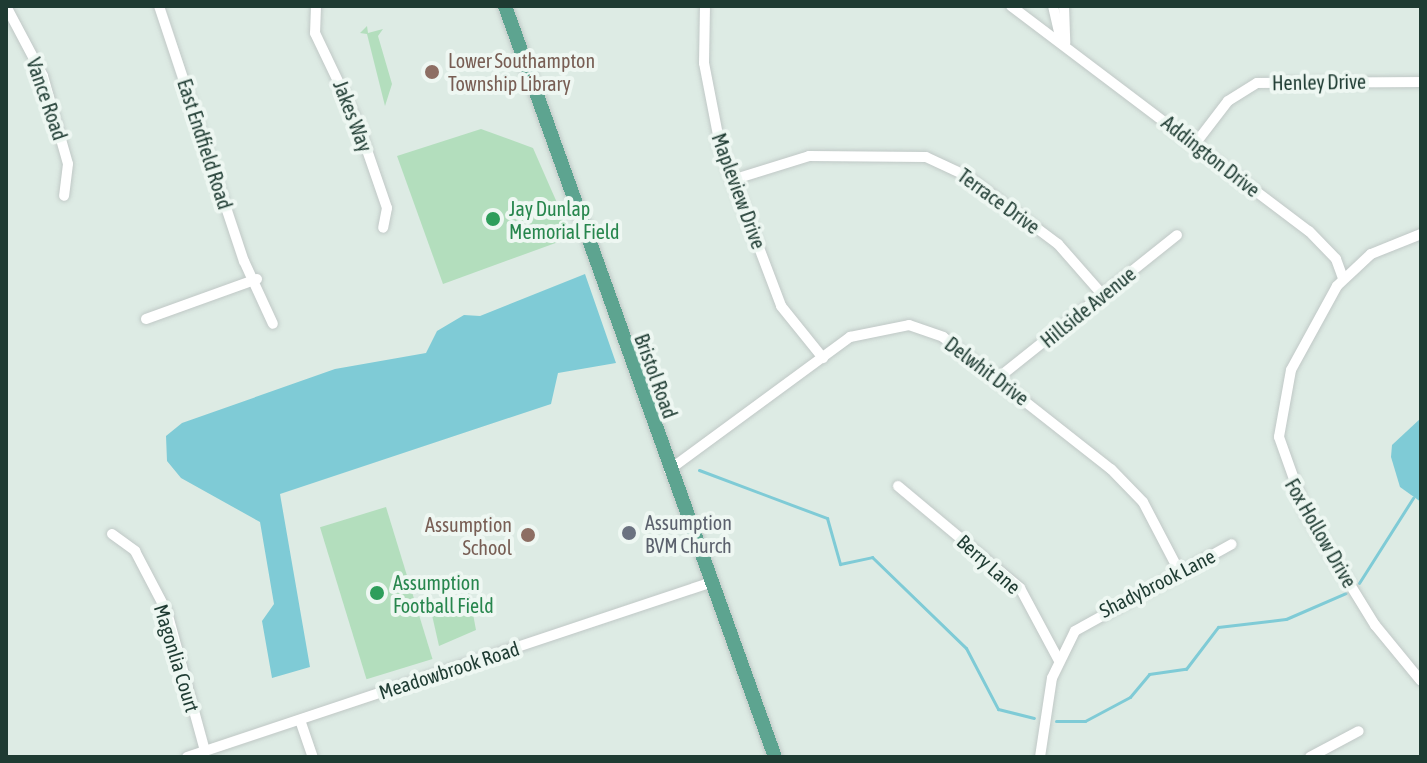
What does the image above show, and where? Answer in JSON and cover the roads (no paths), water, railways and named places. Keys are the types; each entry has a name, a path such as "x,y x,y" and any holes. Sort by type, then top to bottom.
{"main road":[{"name":"Bristol Road","path":"505,6 669,470 775,757"}],"street":[{"name":"Vance Road","path":"6,6 43,76 68,164 64,196"},
{"name":"East Endfield Road","path":"159,6 244,261 257,279 273,324"},
{"name":"Jakes Way","path":"316,6 315,33 387,208 383,228"},
{"name":"Mapleview Drive","path":"705,6 710,108 732,180 781,306 823,358"},
{"name":"Addington Drive","path":"1011,6 1309,231 1336,259 1343,278"},
{"path":"1053,6 1052,27 1065,45"},
{"path":"1064,6 1065,45"},
{"name":"Henley Drive","path":"1195,144 1228,101 1257,83 1421,82"},
{"name":"Terrace Drive","path":"732,180 809,156 926,157 967,176 1058,244 1102,294"},
{"name":"Fox Hollow Drive","path":"1419,676 1306,513 1281,456 1284,388 1343,278 1371,254 1421,234"},
{"name":"Hillside Avenue","path":"998,378 1177,235"},
{"path":"146,319 257,279"},
{"name":"Delwhit Drive","path":"669,470 823,358 872,327 909,325 943,337 998,378 1133,491 1179,571"},
{"name":"Berry Lane","path":"898,486 1020,588 1058,659"},
{"name":"Magonlia Court","path":"112,534 135,551 167,612 205,751"},
{"name":"Shadybrook Lane","path":"1040,757 1058,659 1095,614 1232,544"},
{"name":"Meadowbrook Road","path":"187,757 712,582"},
{"path":"300,720 313,757"},
{"path":"1310,757 1359,731"}],"water":[{"path":"585,274 616,363 558,373 551,404 280,494 310,667 272,678 262,621 274,604 260,522 181,478 167,461 166,436 182,423 335,369 426,353 437,331 464,315 480,316"},
{"path":"1421,418 1421,502 1400,487 1391,457 1392,445"}],"waterway":[{"path":"699,470 827,518 840,564 872,557 966,648 998,709 1034,718"},
{"path":"1359,583 1413,498"},
{"path":"1056,721 1085,721 1130,697 1149,674 1186,669 1218,627 1286,619 1346,593"}],"place":[{"name":"Lower Southampton Township Library","path":"432,72"},
{"name":"Jay Dunlap Memorial Field","path":"493,219"},
{"name":"Assumption BVM Church","path":"629,533"},
{"name":"Assumption School","path":"528,535"},
{"name":"Assumption Football Field","path":"377,593"}]}
